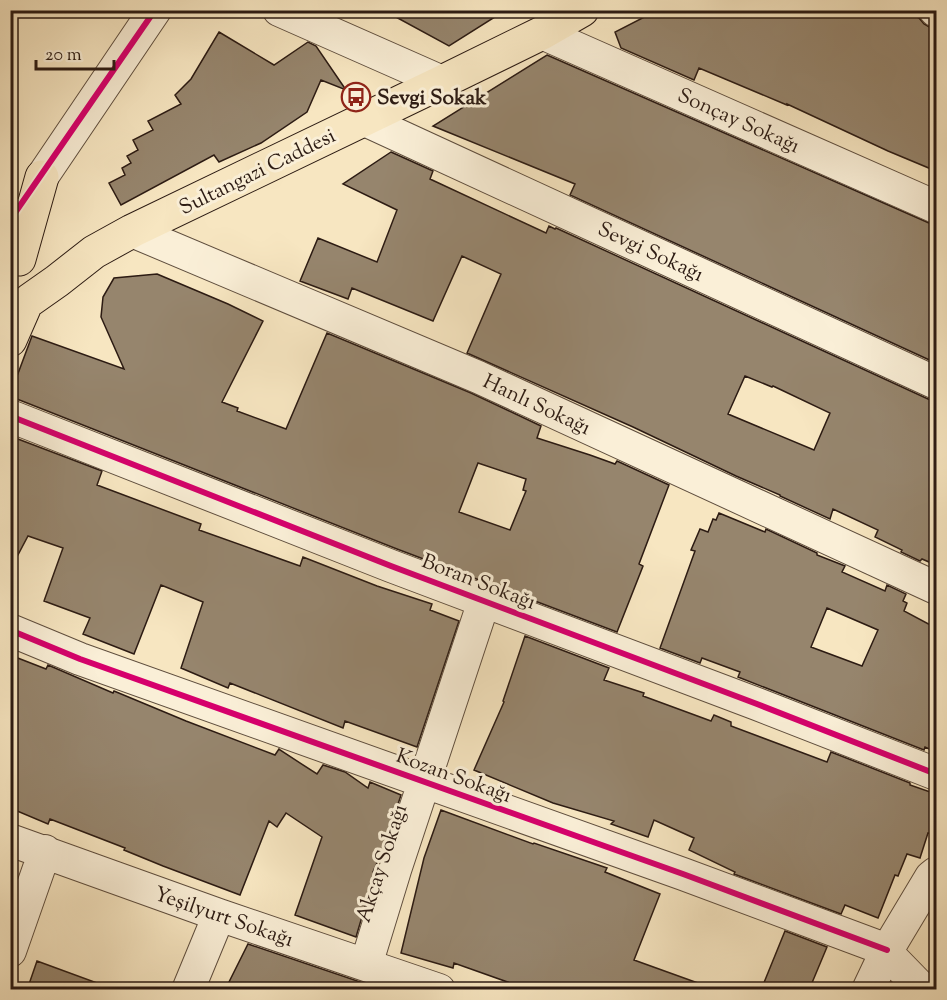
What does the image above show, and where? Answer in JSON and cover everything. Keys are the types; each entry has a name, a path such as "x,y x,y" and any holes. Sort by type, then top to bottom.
{"main road":[{"name":"Sultangazi Caddesi","path":"21,308 94,252 132,231 365,120 542,33 582,10"},
{"path":"10,220 42,177"},
{"path":"10,340 21,308 33,292 31,273 18,260 42,177"},
{"name":"Sultangazi Caddesi","path":"18,260 94,252"}],"street":[{"path":"42,177 155,10"},
{"path":"279,10 442,82"},
{"name":"Sonçay Sokağı","path":"542,33 936,207"},
{"name":"Sevgi Sokağı","path":"365,120 936,383"},
{"name":"Hanlı Sokağı","path":"132,231 478,376 936,588"},
{"name":"Boran Sokağı","path":"10,416 936,774"},
{"name":"Akçay Sokağı","path":"366,965 484,601"},
{"name":"Kozan Sokağı","path":"10,630 80,658 683,874 887,951"},
{"name":"Yeşilyurt Sokağı","path":"10,840 219,915 439,990"},
{"path":"10,951 45,851"},
{"path":"868,990 887,951 931,877 936,873"},
{"path":"188,990 219,915"},
{"path":"887,951 923,990"}],"building":[{"path":"383,10 506,10 449,46"},
{"path":"658,10 904,10 919,18 924,24 936,28 936,171 787,104 699,68 694,80 621,48 615,32"},
{"path":"219,32 274,65 308,42 316,46 346,90 321,80 307,112 261,143 219,162 214,155 121,205 109,183 125,175 122,168 131,163 127,156 138,150 133,140 153,130 148,121 181,104 175,95 191,79"},
{"path":"547,55 936,226 936,363 570,195 575,184 433,126"},
{"path":"391,152 433,171 430,179 546,233 549,226 556,228 936,401 936,565 922,559 920,561 901,552 902,550 875,537 878,530 833,509 830,519 467,353 501,274 462,256 433,321 352,288 348,299 300,281 318,238 377,262 397,210 343,184","holes":["745,376 830,413 814,450 728,414"]},
{"path":"157,274 263,321 222,402 238,408 237,411 286,429 327,333 471,393 541,426 537,438 615,464 617,461 669,485 639,564 643,566 617,632 10,398 32,336 124,369 101,317 103,297 114,278","holes":["478,463 526,479 523,490 526,491 510,530 459,512"]},
{"path":"10,436 102,471 97,485 201,524 199,530 300,566 303,557 377,586 432,604 430,610 459,621 417,747 345,721 343,728 230,683 228,688 181,668 203,602 161,585 134,654 83,634 90,618 44,601 63,548 28,536 10,570"},
{"path":"719,513 765,532 766,529 817,555 845,566 842,572 885,591 887,585 906,594 903,601 907,603 904,611 936,628 936,752 925,747 924,750 738,677 740,672 702,658 700,663 660,648 695,551 691,550 700,529 708,532 713,519 716,520","holes":["827,608 878,630 862,666 811,647"]},
{"path":"525,636 609,668 604,680 644,693 643,696 711,721 714,715 731,722 731,726 827,762 831,752 936,794 936,822 932,834 928,833 920,858 907,854 898,876 895,875 878,918 845,905 841,914 734,874 735,872 689,850 694,838 654,820 648,837 611,824 614,821 553,803 474,770 504,702"},
{"path":"10,655 46,669 48,665 113,693 114,691 275,755 279,749 317,774 323,765 345,772 368,788 370,782 401,795 373,872 375,873 356,937 295,915 322,837 286,813 277,827 269,821 240,895 50,819 48,824 10,808"},
{"path":"441,810 607,868 605,872 660,894 634,960 709,987 708,990 530,990 454,963 453,968 401,953 424,858"},
{"path":"785,931 827,947 809,990 761,990"},
{"path":"248,944 375,987 375,990 225,990"},
{"path":"37,961 108,987 108,990 27,990"}],"cycle path":[{"path":"10,220 155,10"},
{"path":"10,416 391,566 936,774"},
{"path":"10,630 80,659 683,874 887,950"}],"place":[{"name":"Sevgi Sokak","path":"356,97"}]}
